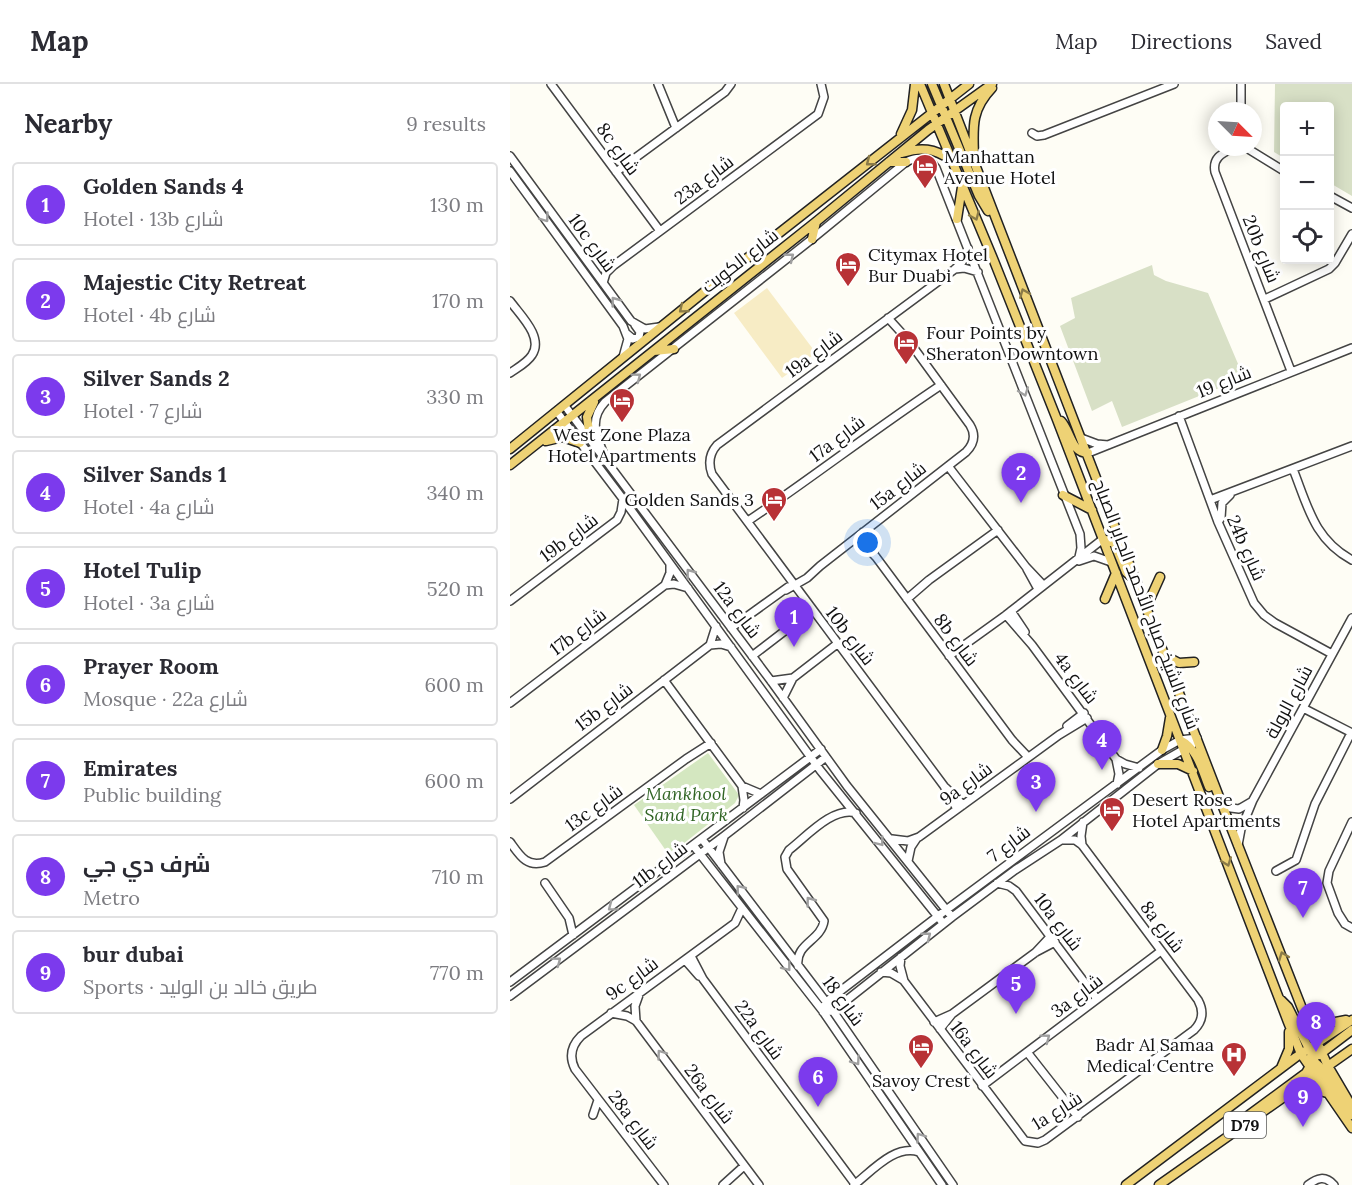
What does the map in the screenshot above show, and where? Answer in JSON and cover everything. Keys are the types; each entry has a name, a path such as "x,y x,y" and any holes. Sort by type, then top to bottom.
{"main road":[{"path":"895,142 912,110 915,84"},
{"name":"شارع الشيخ صباح الأحمد الجابر الصباح","path":"920,84 994,261 1170,715 1185,745 1288,1022 1305,1051 1318,1063 1352,1107"},
{"path":"932,84 979,196 994,218"},
{"name":"شارع الشيخ صباح الأحمد الجابر الصباح","path":"944,84 994,218 1088,453 1222,807 1317,1043 1318,1063 1327,1093 1352,1128"},
{"name":"شارع الكويت","path":"510,465 565,423 569,411 589,392 597,380 622,359 969,84"},
{"path":"975,165 973,127 975,113 981,100 994,84"},
{"name":"شارع الكويت","path":"510,449 557,412 569,411 597,397 936,123 994,84"},
{"path":"898,154 915,149 927,149 938,152 953,161"},
{"path":"889,162 906,162"},
{"path":"957,219 962,186"},
{"path":"812,239 817,221"},
{"path":"662,345 667,334 703,304 706,297 704,292"},
{"path":"654,351 674,350"},
{"path":"590,438 587,417 597,397"},
{"path":"1056,417 1066,426 1076,449 1088,453"},
{"path":"537,444 561,437 580,443"},
{"path":"1063,495 1092,510"},
{"path":"1103,539 1114,543 1126,572 1137,583"},
{"path":"1105,599 1116,573"},
{"path":"1146,608 1160,577"},
{"path":"1164,655 1179,663 1194,663"},
{"path":"1161,750 1167,736 1170,715"},
{"path":"1185,745 1198,758 1214,797 1222,807"},
{"path":"1158,764 1178,764 1193,771"},
{"path":"1279,999 1288,1007 1305,1051"},
{"path":"1303,1011 1325,1024 1352,1019"},
{"name":"D79","path":"1126,1185 1305,1051 1352,1019"},
{"path":"1277,1072 1285,1061 1289,1049 1288,1022"},
{"path":"1244,1125 1249,1115 1318,1063 1352,1030"},
{"name":"D79","path":"1159,1185 1296,1089 1318,1063 1352,1049"},
{"path":"1318,1063 1352,1115"},
{"path":"1296,1089 1314,1089 1327,1093"}],"street":[{"name":"8c شارع","path":"551,84 660,231"},
{"path":"658,84 676,128"},
{"path":"616,172 725,92 731,84"},
{"name":"23a شارع","path":"603,283 606,273 613,266 814,118 824,103 824,91 820,84"},
{"path":"1032,133 1037,136 1044,135 1174,84"},
{"path":"1241,84 1241,102"},
{"name":"10c شارع","path":"510,156 635,324"},
{"name":"20b شارع","path":"1219,156 1214,168 1291,371"},
{"path":"1260,156 1280,169"},
{"path":"605,457 594,427 600,407 906,162 921,158 933,163 978,272 1081,539 1082,548 1079,558"},
{"name":"10c شارع","path":"510,171 627,334"},
{"path":"1334,199 1352,208"},
{"path":"1264,296 1329,269 1351,236 1352,229"},
{"name":"19a شارع","path":"712,474 709,460 717,445 955,269 962,262 968,248"},
{"path":"592,268 613,266"},
{"path":"955,269 964,268 978,272"},
{"path":"510,301 536,339 535,351 528,360 510,373"},
{"path":"891,316 939,383"},
{"path":"627,334 633,339 639,337 640,332 635,324"},
{"path":"635,324 645,329 661,327"},
{"path":"622,359 628,346 627,334"},
{"name":"شارع 19","path":"1088,453 1352,348"},
{"name":"17a شارع","path":"749,523 939,383"},
{"name":"15a شارع","path":"731,628 820,566 966,452 973,442 972,429 939,383"},
{"name":"12a شارع","path":"569,411 826,757 952,917"},
{"name":"12a شارع","path":"557,412 638,519 816,764 943,923"},
{"name":"24b شارع","path":"1179,416 1218,522 1259,609 1275,623 1332,654"},
{"path":"1082,438 1097,444 1108,444"},
{"path":"1210,500 1352,446"},
{"path":"950,464 1041,587"},
{"path":"1293,469 1319,532 1334,549 1352,560"},
{"name":"10b شارع","path":"712,474 960,807"},
{"path":"1218,522 1221,518 1222,503 1235,491"},
{"name":"19b شارع","path":"510,601 617,520 623,499"},
{"name":"19b شارع","path":"617,520 638,519"},
{"path":"905,597 997,528"},
{"name":"8b شارع","path":"860,535 1026,759"},
{"path":"950,658 1103,539"},
{"path":"1068,566 1094,556 1112,562"},
{"path":"670,565 670,573 664,585 679,585 688,588"},
{"name":"17b شارع","path":"510,702 664,585"},
{"path":"752,656 812,610"},
{"name":"4a شارع","path":"1009,613 1116,759"},
{"name":"شارع الرولة","path":"1238,847 1241,829 1253,800 1352,618"},
{"path":"716,626 710,645 721,644 731,647"},
{"name":"15b شارع","path":"512,796 710,645"},
{"path":"771,681 793,678 838,646"},
{"path":"666,678 742,786 744,800 742,808"},
{"path":"783,698 793,678"},
{"path":"1276,871 1296,860 1315,804 1351,732 1303,708"},
{"name":"9a شارع","path":"908,861 911,848 919,837 1085,716"},
{"name":"شارع 7","path":"833,1011 943,923 1015,870 1061,840 1158,764 1197,738"},
{"name":"13c شارع","path":"510,843 520,857 529,863 540,864 550,860 710,741"},
{"path":"800,764 803,745"},
{"name":"شارع 7","path":"822,1011 826,1002 1161,750 1185,745"},
{"name":"11b شارع","path":"510,982 821,749"},
{"name":"11b شارع","path":"510,996 826,757"},
{"path":"1116,759 1139,768"},
{"path":"1116,759 1117,784"},
{"path":"801,775 814,774 827,778"},
{"path":"742,786 761,794"},
{"path":"1222,807 1239,809 1253,800"},
{"path":"798,966 800,950 820,931 824,921 787,869 785,857 789,850 833,815 845,811 857,814"},
{"path":"1083,822 1081,831 1083,845"},
{"path":"1352,822 1328,878 1329,891 1341,919 1352,928"},
{"path":"722,867 719,852 724,836"},
{"path":"891,839 902,842 919,837"},
{"name":"شارع 18","path":"702,839 833,1011 953,1185"},
{"path":"1061,840 1070,839 1083,845"},
{"name":"شارع 18","path":"693,845 822,1011 942,1184"},
{"name":"8a شارع","path":"1083,845 1201,1004 1202,1018 1194,1030"},
{"path":"687,864 700,864 710,868"},
{"name":"10a شارع","path":"1015,870 1016,891"},
{"path":"545,883 569,918 573,935"},
{"name":"10a شارع","path":"997,883 1009,886 1016,891 1097,999"},
{"path":"937,899 959,901"},
{"path":"926,926 929,916 928,904"},
{"name":"9c شارع","path":"578,1073 572,1059 574,1044 580,1036 735,923 742,908"},
{"path":"569,918 587,925"},
{"path":"735,923 754,924"},
{"path":"934,1022 952,1014 1052,939"},
{"name":"3a شارع","path":"982,1086 1161,951"},
{"name":"16a شارع","path":"901,957 900,971 904,981 1020,1137"},
{"name":"22a شارع","path":"688,958 854,1185"},
{"path":"510,972 519,975"},
{"path":"881,972 896,975 904,981"},
{"path":"636,1021 635,1006 640,992"},
{"path":"822,1011 833,1011"},
{"path":"611,1013 627,1016 636,1021"},
{"path":"940,1029 952,1014"},
{"name":"26a شارع","path":"636,1021 759,1185"},
{"name":"1a شارع","path":"1020,1137 1029,1143 1042,1142 1194,1030"},
{"path":"1027,1052 1078,1117"},
{"name":"28a شارع","path":"578,1073 664,1185"},
{"path":"593,1115 598,1100"},
{"path":"854,1185 898,1151 906,1149 919,1152"},
{"path":"723,1185 746,1168"},
{"path":"1308,1185 1316,1179 1324,1178 1334,1185"}],"green space":[{"path":"1275,84 1352,84 1352,196 1334,185 1334,102 1280,102 1280,156 1274,152"},
{"path":"1152,265 1154,275 1166,281 1208,293 1244,378 1122,427 1112,401 1092,411 1060,326 1075,318 1071,298"},
{"name":"Mankhool Sand Park","path":"708,753 739,795 735,803 669,855 634,805"}],"sand":[{"path":"767,288 816,353 782,378 734,313"}],"place":[{"name":"Manhattan Avenue Hotel","path":"925,190"},
{"name":"Citymax Hotel Bur Duabi","path":"848,288"},
{"name":"Four Points by Sheraton Downtown","path":"906,366"},
{"name":"West Zone Plaza Hotel Apartments","path":"622,424"},
{"name":"Majestic City Retreat","path":"1021,503"},
{"name":"Golden Sands 3","path":"774,523"},
{"name":"Golden Sands 4","path":"794,647"},
{"name":"Silver Sands 1","path":"1102,770"},
{"name":"Silver Sands 2","path":"1036,812"},
{"name":"Desert Rose Hotel Apartments","path":"1112,833"},
{"name":"Emirates","path":"1303,918"},
{"name":"Hotel Tulip","path":"1016,1014"},
{"name":"شرف دي جي","path":"1316,1052"},
{"name":"Savoy Crest","path":"921,1070"},
{"name":"Badr Al Samaa Medical Centre","path":"1234,1078"},
{"name":"Prayer Room","path":"818,1107"},
{"name":"bur dubai","path":"1303,1127"}]}
